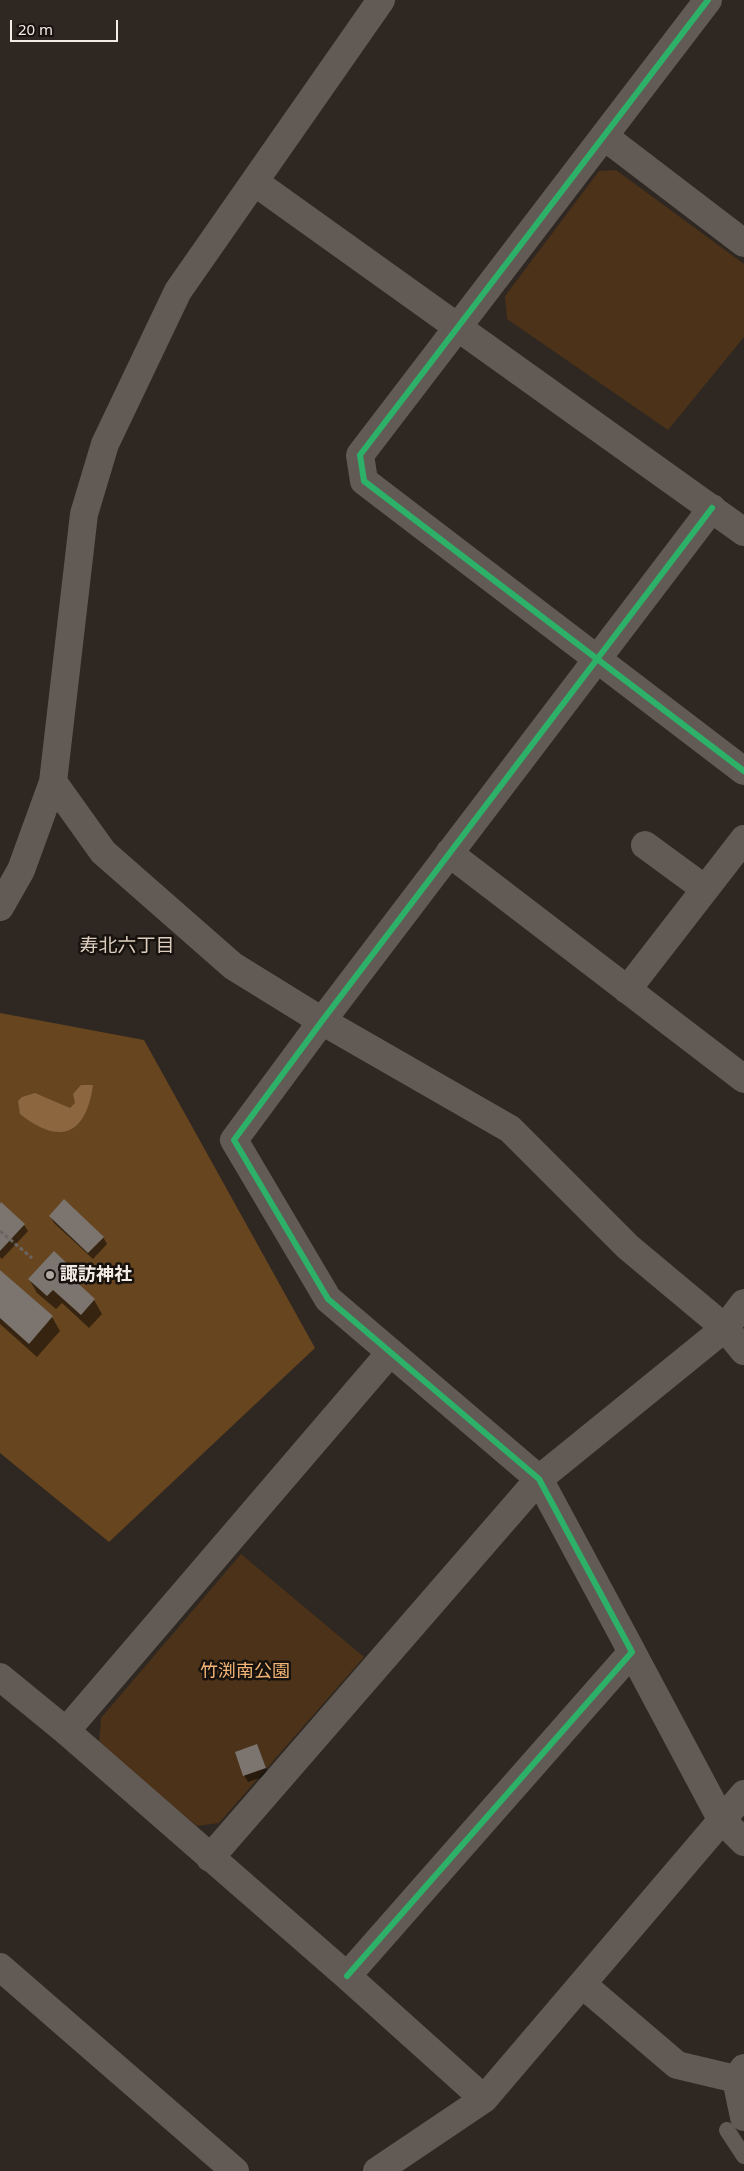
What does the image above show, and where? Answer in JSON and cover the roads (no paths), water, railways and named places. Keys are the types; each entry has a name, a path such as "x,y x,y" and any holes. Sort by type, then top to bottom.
{"street":[{"path":"0,907 21,870 53,782 84,514 105,444 178,291 256,182 381,0"},
{"path":"708,0 360,455 364,481 596,660 744,771"},
{"path":"605,137 744,243"},
{"path":"256,182 744,532"},
{"path":"712,508 449,853 234,1140 328,1299 389,1354 539,1479 722,1819 744,1842"},
{"path":"53,782 103,852 233,966 322,1021 510,1129 628,1247 725,1328 744,1351"},
{"path":"627,990 744,839"},
{"path":"645,845 705,889"},
{"path":"449,853 744,1079"},
{"path":"210,1858 539,1479 725,1328 744,1303"},
{"path":"66,1731 389,1354"},
{"path":"347,1976 632,1652"},
{"path":"0,1676 66,1731 347,1976 484,2099"},
{"path":"377,2171 484,2099 744,1794"},
{"path":"0,1967 235,2171"},
{"path":"582,1984 677,2065 740,2074 735,2123"}],"lane":[{"path":"735,2123 744,2156"}],"place":[{"name":"諏訪神社","path":"50,1275"}],"district":[{"name":"寿北六丁目","path":"127,947"}],"park label":[{"name":"竹渕南公園","path":"245,1672"}]}
